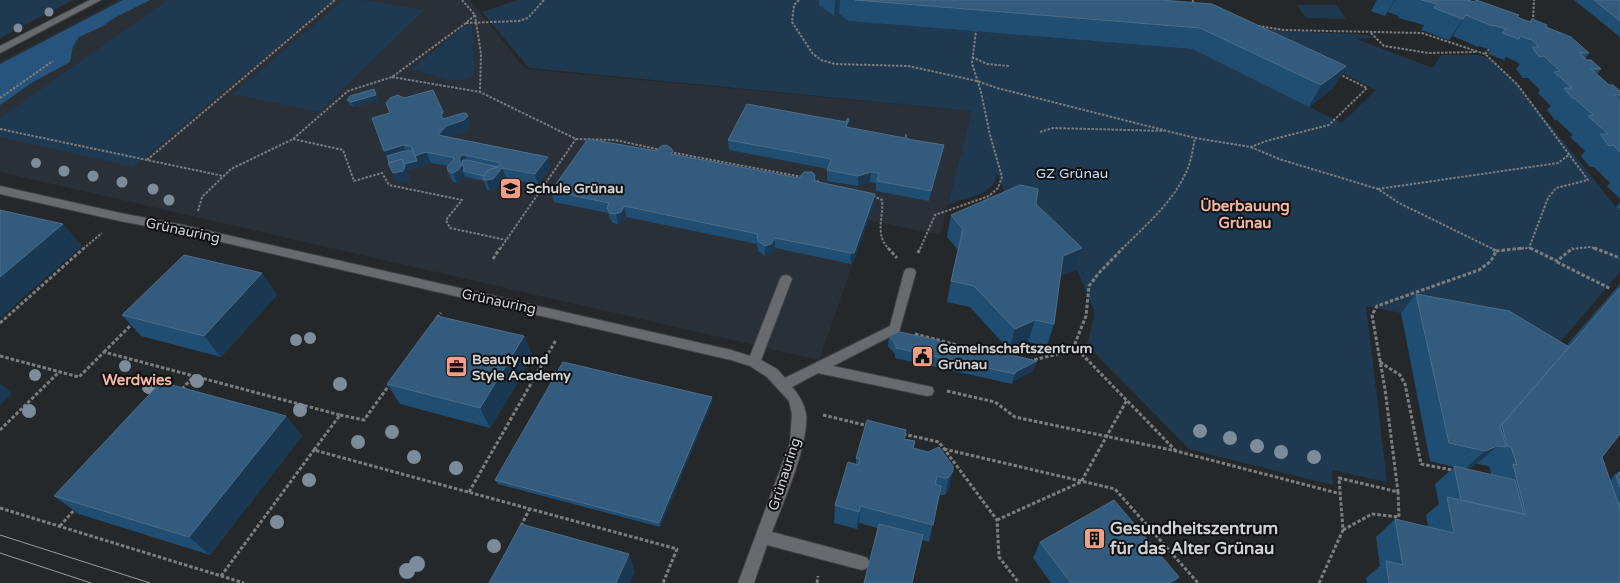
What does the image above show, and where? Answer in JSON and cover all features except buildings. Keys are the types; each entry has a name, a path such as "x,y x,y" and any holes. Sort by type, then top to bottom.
{"street":[{"path":"1,49 97,0"},
{"name":"Grünauring","path":"0,190 120,217 183,228 730,354 754,362 772,373 783,385 795,399 799,414 797,442 746,583"},
{"path":"783,385 895,329 910,272"},
{"path":"754,362 786,279"},
{"path":"818,368 927,392"},
{"path":"763,537 862,563"}],"path":[{"path":"147,160 335,0"},
{"path":"462,0 475,15 477,23 481,54 480,92"},
{"path":"466,23 519,21 528,18 544,0"},
{"path":"799,0 794,5 792,22 812,54 821,60 835,64 908,66 977,81 1005,90 1195,138 1251,147 1279,159 1378,189 1399,203 1496,251 1529,248 1611,289"},
{"path":"1191,7 1193,0"},
{"path":"1533,24 1534,0"},
{"path":"198,214 202,197 231,169 293,139 348,91 392,77 475,15"},
{"path":"1256,26 1284,30 1422,32 1485,54 1517,84 1588,180 1556,188 1548,198 1529,248"},
{"path":"868,194 882,200 883,205 880,232 882,241 910,272 935,215 989,196 998,188 1002,177 990,135 981,92 972,63 976,31"},
{"path":"1370,32 1384,46 1429,53 1479,52"},
{"path":"1485,54 1494,43"},
{"path":"972,57 987,64 1009,66"},
{"path":"0,98 53,61"},
{"path":"1251,147 1266,141 1329,125 1367,88 1332,71"},
{"path":"392,77 480,92 576,139 615,140 813,179 824,184"},
{"path":"1040,132 1053,128 1170,131"},
{"path":"0,129 224,176"},
{"path":"1023,362 1058,354 1074,346 1086,316 1089,286 1098,274 1152,219 1178,188 1189,165 1195,138"},
{"path":"293,139 343,150 354,181 382,173 389,185 462,200 446,220 450,228 506,240"},
{"path":"492,259 576,139"},
{"path":"1378,189 1558,163 1570,154"},
{"path":"0,323 104,232"},
{"path":"1557,261 1574,248 1590,247 1620,258"},
{"path":"1342,530 1372,514 1399,516 1398,492 1385,389 1372,315 1377,306 1478,270 1492,261 1496,251"},
{"path":"437,319 441,313"},
{"path":"0,356 79,377 136,320"},
{"path":"895,329 986,352"},
{"path":"469,492 556,340"},
{"path":"1074,346 1176,451"},
{"path":"104,352 340,415 364,420 391,382"},
{"path":"1380,362 1400,375 1405,384 1421,464 1459,472"},
{"path":"0,430 59,372"},
{"path":"178,393 194,376"},
{"path":"927,392 945,391 995,402 1015,418 1176,451 1341,494"},
{"path":"997,520 1081,482 1127,400"},
{"path":"221,576 340,415"},
{"path":"822,415 877,428"},
{"path":"900,433 938,442 997,520 999,557 1019,583"},
{"path":"314,450 677,548 663,583"},
{"path":"944,450 1115,490 1198,583"},
{"path":"950,466 954,464"},
{"path":"1319,583 1342,530 1340,478 1398,492"},
{"path":"60,526 81,503"},
{"path":"0,508 244,583"},
{"path":"520,529 530,508"}],"shaded area":[{"name":"Schule Grünau","path":"118,0 470,0 525,69 972,111 940,235 868,220 819,360 0,172 0,62"},
{"path":"123,0 150,0 114,18 103,26 79,37 73,46 70,62 33,82 0,105 0,64"}],"green space":[{"path":"0,0 73,0 0,38"},
{"path":"168,0 333,0 133,167 0,137 0,118"},
{"path":"343,0 362,0 424,10 319,112 233,94"},
{"name":"GZ Grünau","path":"518,0 819,0 848,21 1192,49 1342,123 1376,90 1255,29 1368,35 1371,38 1356,39 1433,68 1441,55 1479,55 1489,59 1517,84 1620,212 1620,272 1547,357 1491,331 1366,306 1387,482 1332,470 1333,485 1189,449 1087,345 1095,313 1078,272 1008,202 997,173 994,184 983,193 948,204 972,111 529,68 482,12"},
{"path":"1297,5 1336,5 1346,19 1306,18"},
{"path":"467,25 472,25 474,75 465,80 451,80 411,69"}],"tram line":[{"path":"0,535 150,583"},
{"path":"0,553 91,583"}],"place":[{"name":"Schule Grünau","path":"510,188"},
{"name":"Gemeinschaftszentrum Grünau","path":"922,356"},
{"name":"Beauty und Style Academy","path":"457,367"},
{"name":"Gesundheitszentrum für das Alter Grünau","path":"1095,538"}],"district":[{"name":"Überbauung Grünau","path":"1245,214"},
{"name":"Werdwies","path":"137,380"}]}
